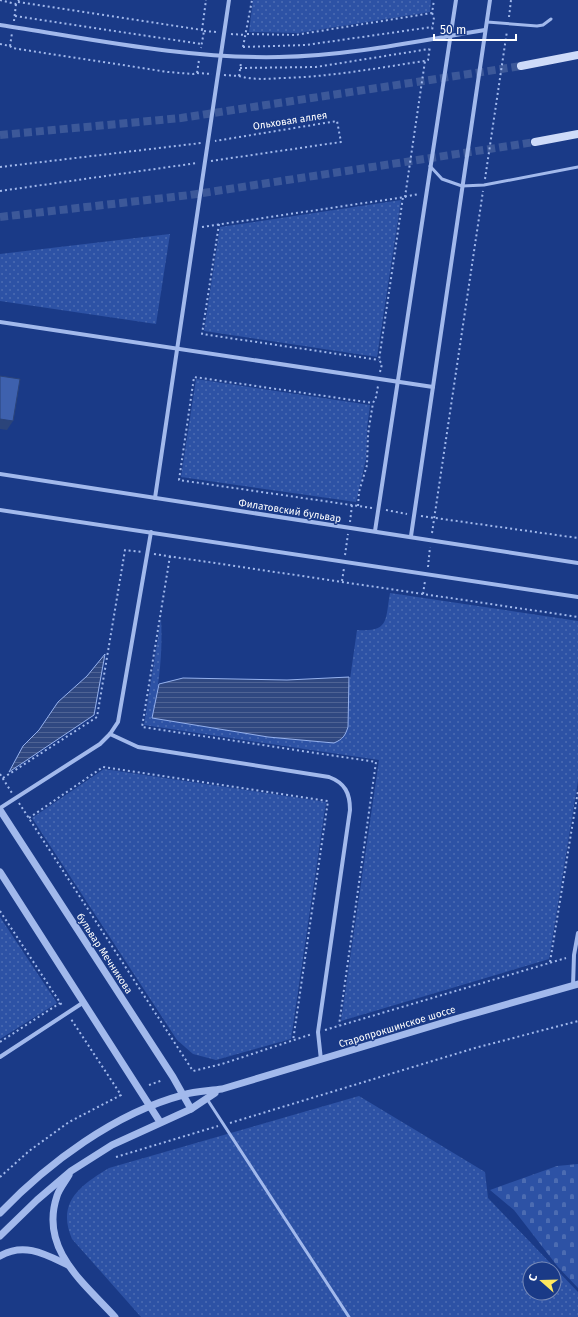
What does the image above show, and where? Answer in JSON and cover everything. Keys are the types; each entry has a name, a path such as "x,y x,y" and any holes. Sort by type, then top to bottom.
{"main road":[{"path":"521,66 578,55"},
{"path":"534,142 578,134"}],"street":[{"path":"155,498 229,0"},
{"path":"375,531 456,0"},
{"path":"411,536 490,0"},
{"path":"0,25 185,53 242,57 285,57 331,53 486,30"},
{"path":"0,322 433,387"},
{"name":"Филатовский бульвар","path":"0,474 578,562"},
{"path":"0,510 578,597"},
{"path":"0,809 100,744 110,734 120,717 151,532"},
{"path":"110,734 138,747 208,760 329,777 341,783 346,789 350,801 350,810 318,1032 321,1060"},
{"name":"бульвар Мечникова","path":"0,809 184,1094 191,1108"},
{"path":"0,872 160,1122"},
{"path":"575,985 574,955 578,933"},
{"name":"Старопрокшинское шоссе","path":"0,1236 71,1170 112,1145 191,1108 206,1097 222,1090 575,985"},
{"path":"0,1057 84,1002"},
{"name":"Старопрокшинское шоссе","path":"0,1213 25,1186 72,1150 96,1134 150,1106 184,1094 222,1090"},
{"path":"71,1170 57,1196 52,1217 53,1233 58,1248 68,1265 115,1317"},
{"path":"0,1256 18,1249 32,1249 68,1265"}],"lane":[{"path":"487,22 537,26 543,25 551,19"},
{"path":"430,166 442,179 462,186 484,184 578,167"},
{"path":"206,1097 349,1317"}],"path":[{"path":"0,0 16,4 19,0"},
{"path":"202,30 206,0"},
{"path":"239,76 252,0"},
{"path":"197,73 239,76 246,79 270,79 319,76 428,60 434,17 432,13 434,0"},
{"path":"424,594 511,0"},
{"path":"247,34 295,35 432,13"},
{"path":"15,16 202,44"},
{"path":"243,47 306,46 432,27"},
{"path":"240,68 316,67 429,49"},
{"path":"358,506 359,492 367,464 368,434 382,364 379,360 425,60"},
{"name":"Ольховая аллея","path":"0,167 208,142 337,121 342,142 0,191"},
{"path":"196,228 426,193"},
{"path":"219,224 202,334 379,360"},
{"path":"373,403 194,377 179,480 578,538"},
{"path":"342,582 352,505"},
{"path":"3,779 97,717 125,550 578,617"},
{"path":"29,818 103,767 328,801 293,1041"},
{"path":"0,774 193,1071 222,1064 318,1032 574,955"},
{"path":"550,962 578,791"},
{"path":"0,911 121,1095 68,1122 29,1151 0,1176"},
{"path":"0,1042 60,1003"},
{"path":"116,1156 475,1048 578,1021"},
{"path":"148,1085 163,1080"}],"green space":[{"path":"253,0 431,0 430,12 298,33 249,32"},
{"path":"401,200 377,357 204,331 220,227"},
{"path":"170,234 156,324 0,301 0,254"},
{"path":"196,379 370,405 367,429 366,459 356,502 181,477"},
{"path":"390,593 578,621 578,781 549,959 341,1021 379,760 144,725 161,619 160,669 152,718 268,737 334,743 348,693 357,630 375,629 381,626 386,617"},
{"path":"104,769 326,802 291,1039 216,1060 193,1054 177,1040 32,818"},
{"path":"0,917 57,1003 0,1039"},
{"path":"359,1096 485,1172 488,1198 548,1261 522,1261 522,1301 562,1301 562,1275 578,1292 578,1317 141,1317 72,1239 68,1226 67,1215 69,1205 74,1196 89,1181 109,1168"},
{"path":"578,1164 578,1288 562,1271 562,1261 553,1261 514,1210 490,1190 557,1166"}],"shaded area":[{"path":"105,654 94,715 9,772 23,746 39,730 58,702 87,676"},
{"path":"349,677 348,727 343,737 334,743 268,737 152,718 159,684 183,678 287,680"}],"building":[{"path":"0,376 20,379 13,421 0,419"}],"tunnel":[{"path":"0,135 181,118 521,66"},
{"path":"0,217 190,195 535,142"}]}
